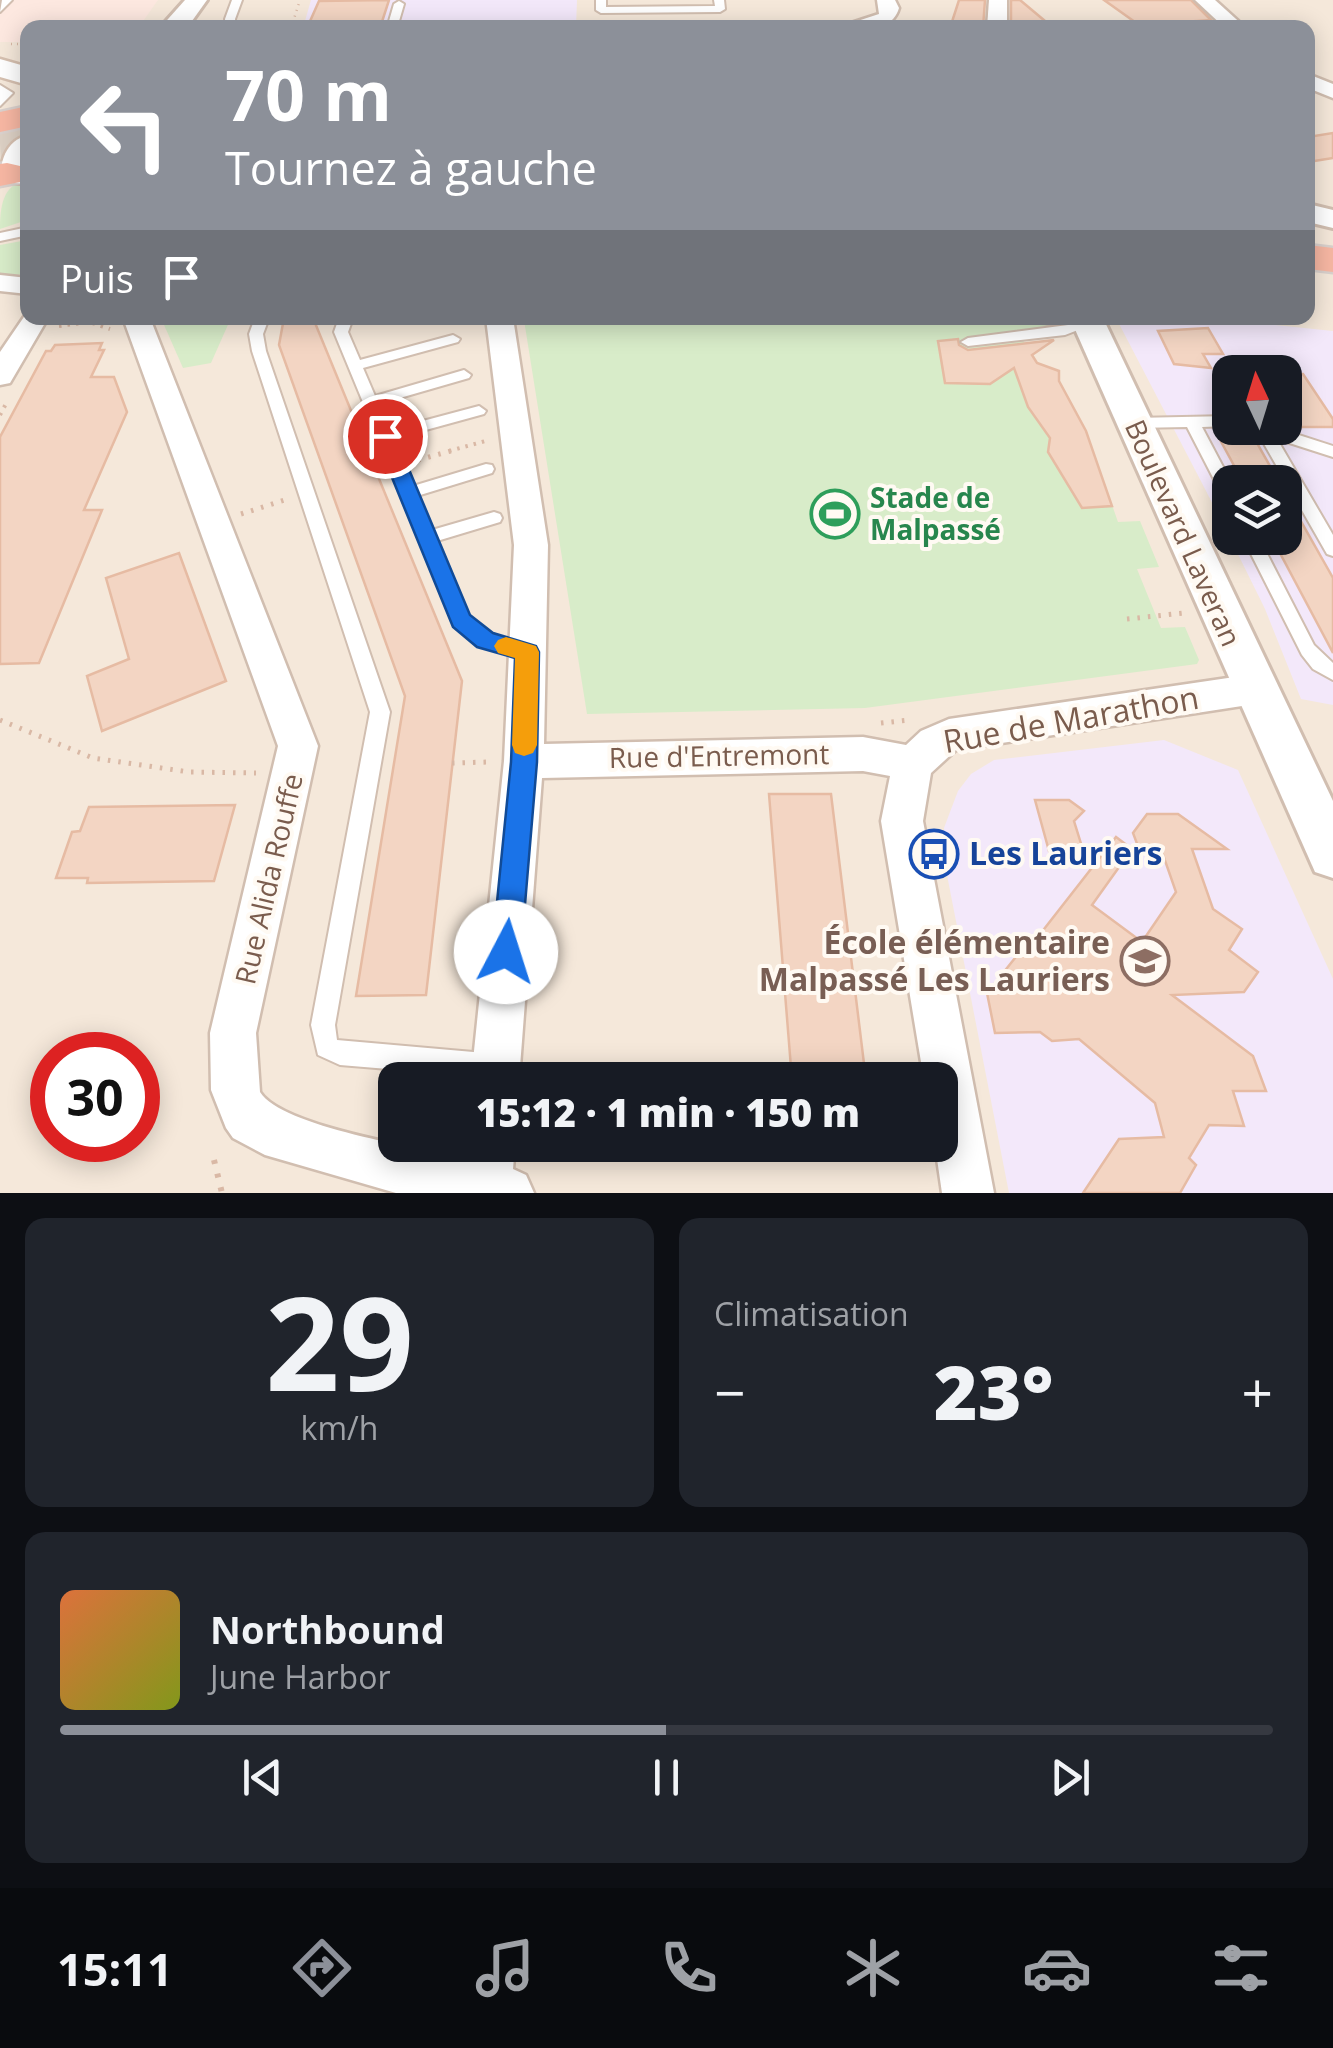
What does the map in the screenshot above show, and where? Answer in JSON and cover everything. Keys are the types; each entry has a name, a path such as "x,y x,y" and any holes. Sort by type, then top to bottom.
{"street":[{"path":"882,20 888,17 890,8 886,0"},
{"path":"1204,0 1228,20"},
{"path":"0,376 31,325"},
{"path":"497,1062 524,762 532,544 501,325"},
{"name":"Boulevard Laveran","path":"1090,325 1333,856"},
{"name":"Rue Alida Rouffe","path":"129,327 298,746 296,771 232,1034 230,1081 252,1123 290,1140 495,1175"},
{"name":"Rue de Marathon","path":"968,1193 902,821 913,763 929,745 949,734 1255,689"},
{"name":"Rue d'Entremont","path":"524,762 863,754 913,763"}],"lane":[{"path":"0,9 8,0"},
{"path":"602,0 602,10 720,10 719,0"},
{"path":"394,20 399,4"},
{"path":"0,88 8,93 0,103"},
{"path":"259,325 256,334 259,351 380,712 323,1025 326,1047 340,1053 410,1062"},
{"path":"344,325 341,332 461,620 486,641 527,652"},
{"path":"968,342 1065,331 1078,325"},
{"path":"356,366 453,338"},
{"path":"370,402 464,375"},
{"path":"385,436 479,411"},
{"path":"1134,423 1212,421"},
{"path":"1192,422 1214,465"},
{"path":"1302,441 1333,452"},
{"path":"1273,445 1333,550"},
{"path":"408,493 486,469"},
{"path":"427,538 494,518"},
{"path":"1260,555 1308,650 1333,672"}],"path":[{"path":"102,325 129,327"},
{"path":"397,466 514,435"},
{"path":"248,512 304,494"},
{"path":"1126,618 1188,612"},
{"path":"872,724 916,719"},
{"path":"0,720 93,758 189,772 243,774"},
{"path":"253,791 260,758"},
{"path":"214,1160 222,1193"}],"shaded area":[{"path":"0,0 1333,0 1333,1193 0,1193"},
{"path":"0,0 158,0 144,20 20,20 20,42 0,42"},
{"path":"311,0 577,0 576,20 305,20"},
{"path":"1120,325 1274,325 1333,331 1333,705 1301,699 1238,555 1302,555 1302,465 1212,465 1212,502"},
{"name":"École élémentaire Malpassé Les Lauriers","path":"1164,740 1238,770 1333,979 1333,1193 1009,1193 947,875 944,828 958,791 971,774 994,760"}],"green space":[{"path":"19,182 20,222 0,229 7,192"},
{"path":"20,241 20,275 0,274 0,245"},
{"path":"164,325 228,325 211,363 183,368"},
{"name":"Stade de Malpassé","path":"525,325 1057,325 1059,328 1019,334 1037,362 1059,371 1059,381 1086,431 1118,522 1140,521 1159,567 1137,569 1161,628 1185,627 1199,660 1197,664 865,708 587,714"}],"building":[{"path":"389,0 383,20 311,20 319,1"},
{"path":"959,0 985,0 984,20 953,20"},
{"path":"1011,0 1020,0 1044,20 1011,20"},
{"path":"1104,0 1191,0 1211,20 1132,20"},
{"path":"1333,133 1333,158 1315,161 1315,136"},
{"path":"283,325 316,325 462,681 426,995 356,996 405,696 279,345"},
{"path":"1208,328 1223,354 1203,354 1211,368 1174,364 1158,331"},
{"path":"958,339 959,345 968,350 1054,340 1032,355 1037,363 1059,371 1059,381 1086,431 1112,506 1082,508 1048,452 1050,438 1028,407 1014,368 990,384 945,383 938,341"},
{"path":"102,343 99,350 104,350 91,377 114,377 127,412 84,510 102,510 39,663 0,664 0,437 46,351 55,345"},
{"path":"1302,374 1333,419 1333,427 1302,427"},
{"path":"1223,445 1258,445 1269,465 1234,465"},
{"path":"1302,523 1333,578 1333,653 1281,555 1302,555"},
{"path":"179,553 226,681 102,731 87,676 129,659 106,578"},
{"path":"769,794 831,794 864,1062 791,1062"},
{"path":"1035,800 1069,800 1084,811 1074,821 1083,850 1049,851"},
{"path":"235,805 214,881 87,883 88,878 56,878 72,832 80,831 89,807"},
{"path":"1147,814 1178,814 1227,849 1192,849 1213,909 1242,929 1229,950 1258,972 1244,992 1172,995 1253,1056 1266,1091 1233,1091 1244,1126 1209,1125 1189,1158 1196,1165 1180,1193 1083,1193 1119,1139 1164,1137 1155,1103 1079,1039 1052,1041 1040,1032 995,1033 987,993 1019,953 1023,956 1116,837 1132,849 1092,905 1142,942 1176,892 1161,849 1139,849 1133,833"}],"tunnel":[{"path":"0,143 20,142"}],"slow traffic":[{"path":"506,646 527,652 524,745"}],"place":[{"name":"Stade de Malpassé","path":"835,514"},
{"name":"Les Lauriers","path":"934,854"},
{"name":"École élémentaire Malpassé Les Lauriers","path":"1145,961"}],"route":[{"path":"385,436 461,620 486,641 527,652 524,762 506,952"}]}
